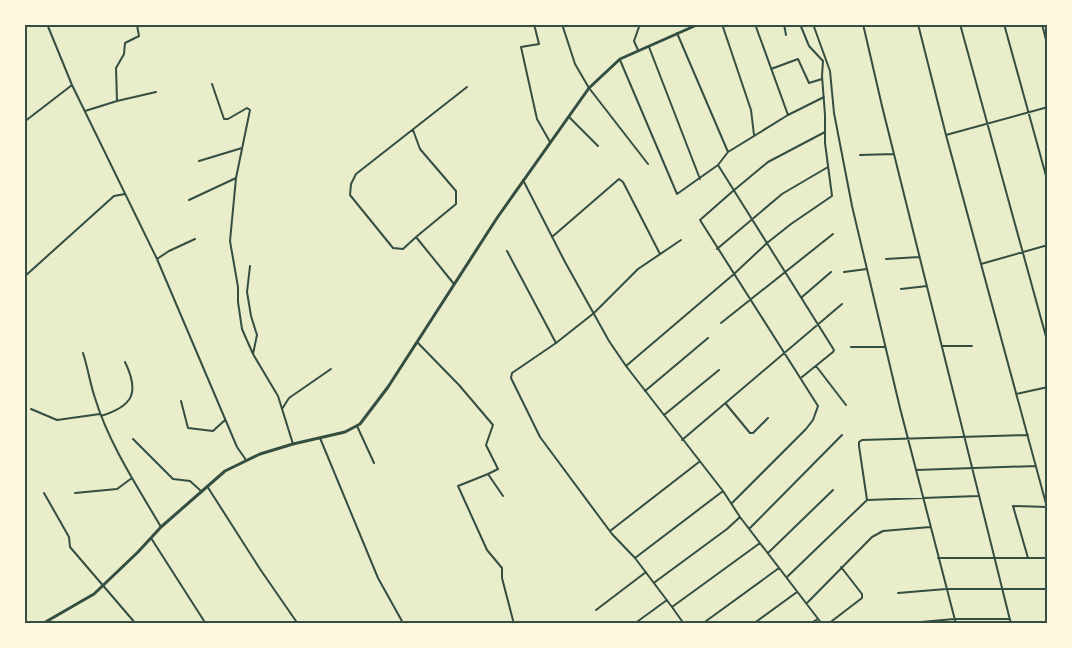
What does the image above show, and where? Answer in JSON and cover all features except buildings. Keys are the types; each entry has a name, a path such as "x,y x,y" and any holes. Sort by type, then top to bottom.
{"main road":[{"path":"42,624 49,623 102,586 161,527 225,471 246,460 292,444 345,432 357,426 376,405 523,180 589,88 620,59 699,24"}],"street":[{"path":"47,24 72,85 157,259 237,447 246,460"},
{"path":"534,24 539,44 521,47 537,119 550,142"},
{"path":"562,24 575,64 589,88 648,164"},
{"path":"638,50 634,41 640,24"},
{"path":"722,24 751,110 754,135"},
{"path":"755,24 788,115"},
{"path":"784,24 786,35"},
{"path":"626,366 767,243 832,196 825,132 823,62 810,46 800,24"},
{"path":"813,24 830,71 834,112 867,269 956,624"},
{"path":"864,24 1011,624"},
{"path":"918,24 1047,509 1013,507 1028,558"},
{"path":"960,24 1048,344"},
{"path":"1004,24 1048,183"},
{"path":"1041,24 1048,48"},
{"path":"117,101 116,68 124,54 125,43 139,36 137,25"},
{"path":"677,33 728,152"},
{"path":"648,46 700,179"},
{"path":"620,59 676,194 718,165 728,152 824,96"},
{"path":"771,69 798,59 809,83 822,79"},
{"path":"212,84 224,118 228,119 247,108 250,110 236,178 230,241 242,329 253,354 278,396 292,444"},
{"path":"24,122 72,85"},
{"path":"413,129 420,149 456,191 458,200 403,249 393,248 350,195 351,184 356,174 413,129 467,87"},
{"path":"85,111 156,92"},
{"path":"946,135 1048,107"},
{"path":"568,117 598,146"},
{"path":"732,503 813,420 818,406 700,220 768,162 825,132"},
{"path":"199,161 242,148"},
{"path":"860,155 894,154"},
{"path":"718,165 834,351 801,378"},
{"path":"717,249 782,194 828,166"},
{"path":"189,200 236,178"},
{"path":"552,237 619,179 661,254"},
{"path":"523,180 594,313 626,366 822,624"},
{"path":"24,277 114,196 125,194"},
{"path":"721,323 833,234"},
{"path":"416,237 454,284"},
{"path":"157,259 195,238"},
{"path":"681,240 638,269 594,313 512,373 511,378 540,437 610,531 635,558 684,624"},
{"path":"981,264 1048,245"},
{"path":"507,251 556,343"},
{"path":"886,259 920,257"},
{"path":"250,266 247,292 250,316 257,335 253,354"},
{"path":"844,272 867,269"},
{"path":"802,297 831,272"},
{"path":"901,289 927,286"},
{"path":"682,440 842,304"},
{"path":"645,391 708,338"},
{"path":"417,342 493,424 486,445 498,469 458,486 487,550 502,568 502,578 514,624"},
{"path":"851,347 886,346"},
{"path":"942,346 972,346"},
{"path":"83,353 101,415 132,478 161,527"},
{"path":"31,409 57,420 101,415 122,408 128,403 131,394 131,380 125,362"},
{"path":"816,366 846,405"},
{"path":"282,409 289,398 331,369"},
{"path":"664,415 719,370"},
{"path":"1016,394 1048,387"},
{"path":"181,401 189,428 213,431 225,420"},
{"path":"726,404 750,433 753,433 768,418"},
{"path":"357,426 374,463"},
{"path":"750,528 842,435"},
{"path":"867,500 860,442 1028,435"},
{"path":"134,438 172,479 190,481 201,491"},
{"path":"320,438 378,578 403,623"},
{"path":"610,531 699,462"},
{"path":"916,470 1036,466"},
{"path":"488,474 503,496"},
{"path":"75,493 117,489 132,478"},
{"path":"207,486 298,624"},
{"path":"768,553 833,490"},
{"path":"635,558 723,491"},
{"path":"44,493 69,537 70,547 136,624"},
{"path":"787,577 867,500 978,496"},
{"path":"654,582 740,517"},
{"path":"807,603 872,537 883,531 930,526"},
{"path":"151,538 206,624"},
{"path":"672,607 760,543"},
{"path":"938,558 1048,558"},
{"path":"828,624 862,598 862,594 841,567"},
{"path":"702,624 779,568"},
{"path":"596,610 646,572"},
{"path":"898,593 946,589 1048,589"},
{"path":"753,624 798,591"},
{"path":"634,624 667,600"},
{"path":"809,624 818,619"},
{"path":"899,624 954,619 1009,619"}]}
